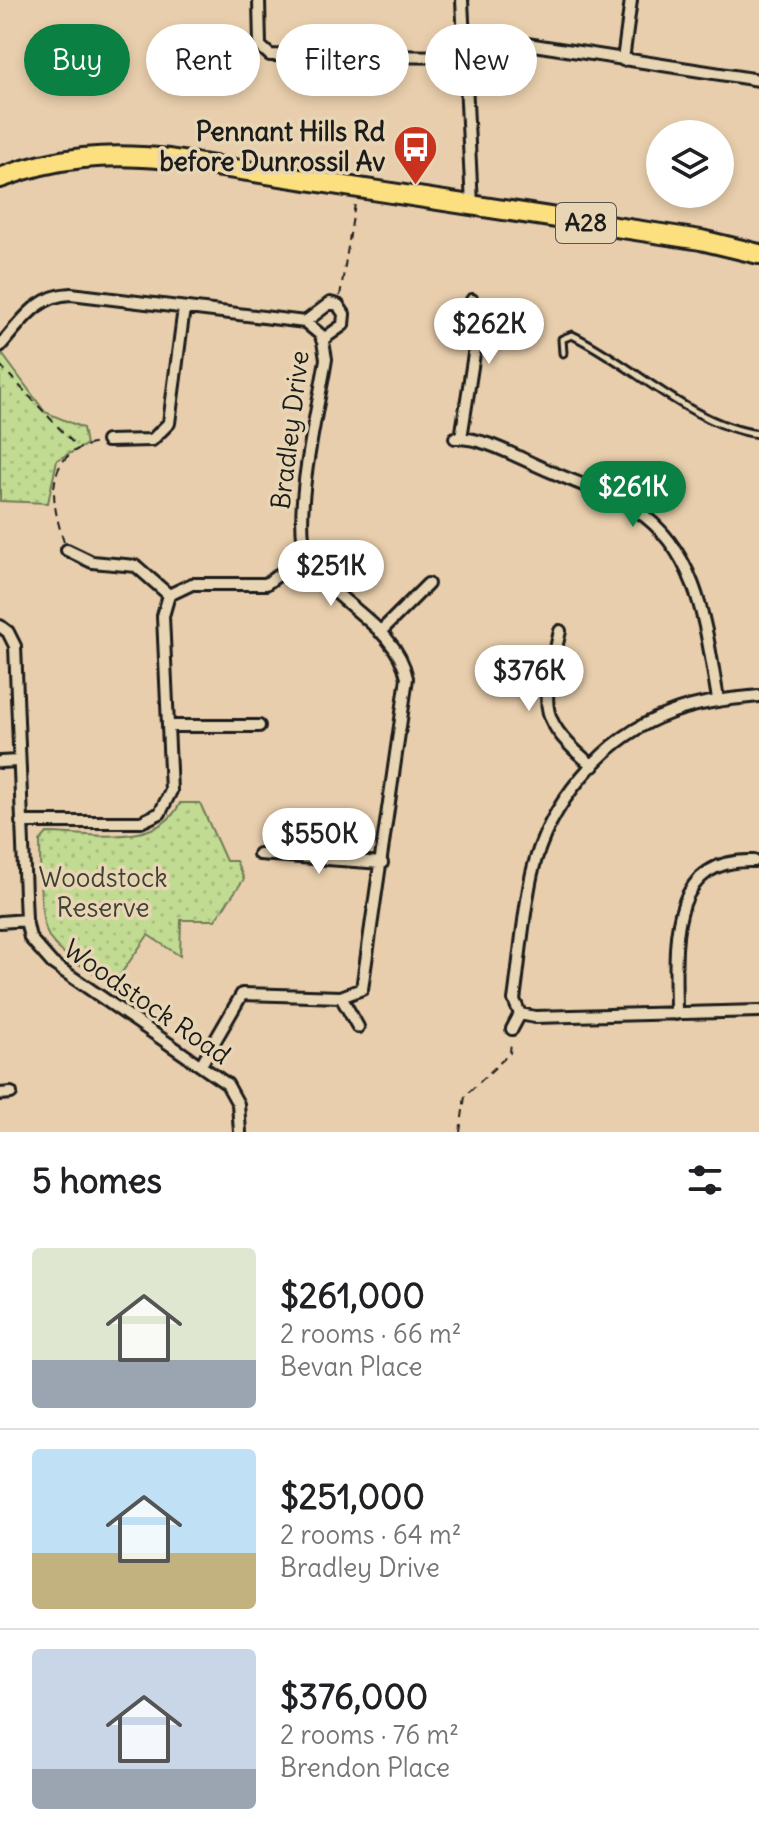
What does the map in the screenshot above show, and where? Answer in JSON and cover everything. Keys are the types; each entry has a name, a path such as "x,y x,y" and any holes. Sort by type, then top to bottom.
{"highway":[{"name":"A28","path":"0,178 38,164 76,157 135,155 701,240 759,254"},
{"name":"A28","path":"701,240 759,241"}],"street":[{"path":"259,0 260,46 270,55 425,57"},
{"path":"462,0 463,24"},
{"path":"623,60 631,0"},
{"path":"537,46 759,80"},
{"path":"466,96 472,205"},
{"name":"Bradley Drive","path":"0,346 36,305 56,295 305,322 322,340 326,359 301,532 307,554"},
{"path":"472,300 478,328 458,438 491,447 622,502 652,524 674,549 693,581 718,699"},
{"name":"Bradley Drive","path":"305,322 330,303 338,305 344,314 343,325 322,340"},
{"path":"107,441 152,440 169,423 184,308"},
{"path":"67,550 92,562 136,566 169,595"},
{"path":"21,822 141,822 155,816 171,791 163,616 169,595 192,584 266,584 307,554 312,565 402,658 407,678 362,989 341,997 242,994 201,1065"},
{"path":"380,632 428,584"},
{"name":"Woodstock Road","path":"0,626 11,635 15,646 26,920 30,938 42,955 201,1065 233,1091 238,1104 240,1132"},
{"path":"560,631 545,705 551,724 563,742 593,766"},
{"path":"520,1014 514,1000 535,863 558,810 593,766 618,743 666,714 718,699 759,696"},
{"path":"169,726 259,726"},
{"path":"0,762 18,761"},
{"path":"259,854 382,863"},
{"path":"676,1014 676,933 689,893 700,877 716,865 730,860 754,861"},
{"path":"0,922 26,920"},
{"path":"341,997 358,1027"},
{"path":"520,1014 535,1017 759,1011"},
{"path":"512,1029 520,1014"}],"lane":[{"path":"563,353 562,339 572,335 702,413 742,432 759,434"}],"path":[{"path":"338,305 355,201"},
{"path":"0,365 77,446"},
{"path":"67,550 52,494 58,468 77,446 107,441"},
{"path":"460,1132 465,1096 510,1053 512,1029"}],"green space":[{"path":"3,355 45,412 83,428 86,445 57,460 48,503 0,501 0,358"},
{"name":"Woodstock Reserve","path":"180,803 200,803 226,861 236,861 244,879 215,920 181,920 180,956 148,935 113,985 80,965 51,940 42,907 40,841 47,833 102,836 140,833 170,817"}],"place":[{"name":"Pennant Hills Rd before Dunrossil Av","path":"416,186"}]}
